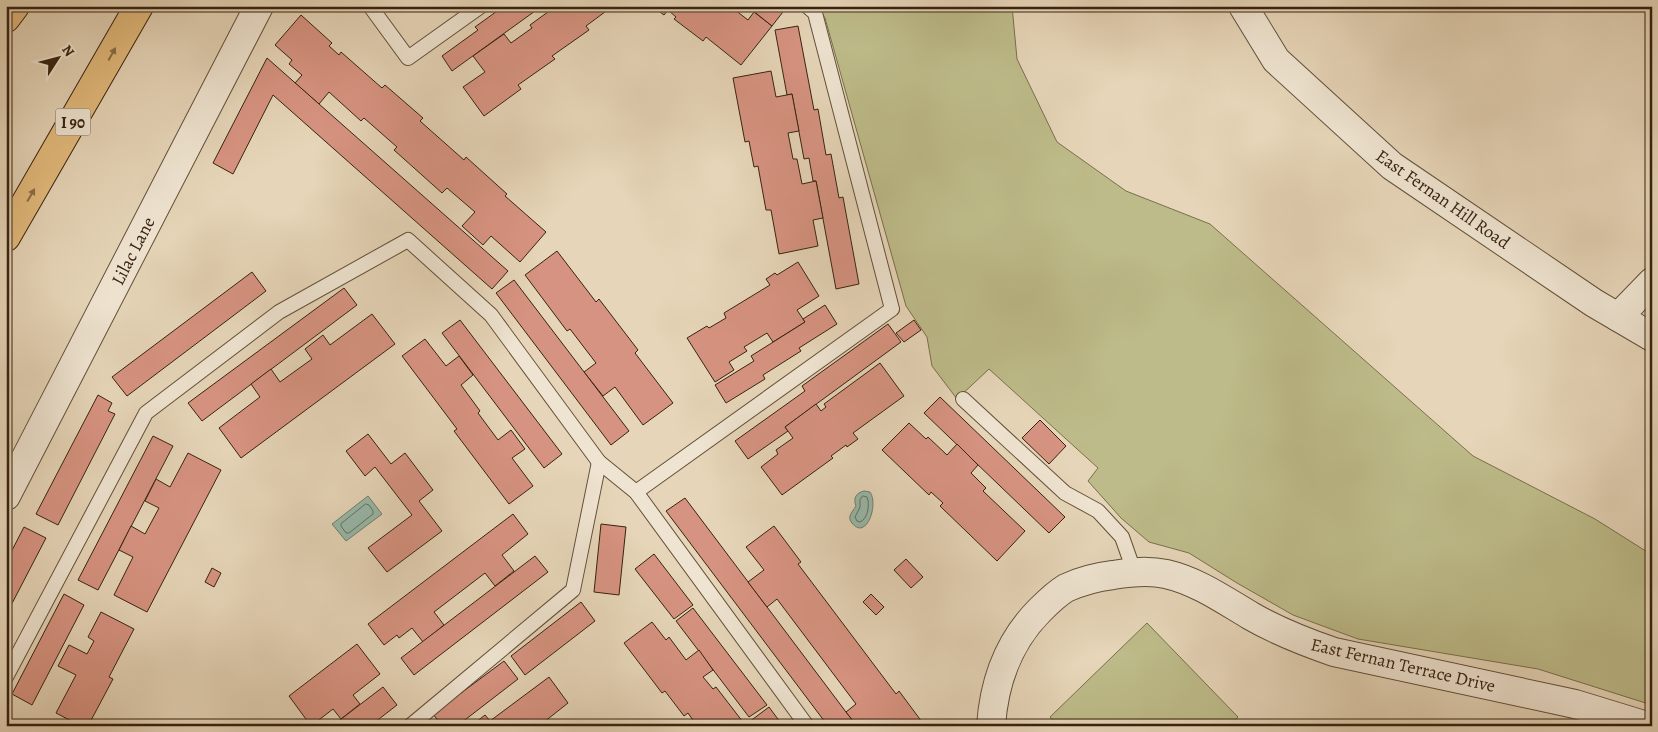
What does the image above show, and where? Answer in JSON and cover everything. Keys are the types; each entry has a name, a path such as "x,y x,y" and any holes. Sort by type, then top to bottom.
{"highway":[{"path":"6,18 15,6"},
{"name":"I 90","path":"6,237 139,6"}],"street":[{"name":"Lilac Lane","path":"6,496 259,6"},
{"name":"East Fernan Hill Road","path":"1243,6 1276,60 1392,166 1594,303 1652,337"},
{"path":"1618,317 1652,282"},
{"name":"East Fernan Terrace Drive","path":"991,726 996,689 1010,650 1028,622 1054,596 1067,588 1096,577 1134,571 1158,573 1180,578 1298,639 1334,652 1575,704 1647,726"}],"lane":[{"path":"370,6 408,58 481,6"},
{"path":"636,492 892,309 815,13 808,6"},
{"path":"6,678 146,413 279,312 408,240 491,315 599,462 636,492 807,726"},
{"path":"963,399 1065,493 1098,510 1122,537 1134,571"},
{"path":"410,726 573,590 599,462"}],"shaded area":[{"path":"817,6 1012,6 1017,59 1057,142 1126,191 1210,224 1473,456 1595,519 1652,555 1652,705 1538,669 1358,639 1293,615 1189,553 1149,542 1121,518 1088,481 1098,468 989,369 957,399 932,366 927,337 906,306 825,18"},
{"path":"1147,623 1238,717 1229,726 1058,726 1050,717"}],"water":[{"path":"864,491 870,492 873,505 870,519 862,528 857,527 851,522 850,517 856,506 856,496"},
{"path":"368,496 382,514 346,541 332,524"}],"building":[{"path":"504,6 542,6 452,71 442,56 478,30 475,27"},
{"path":"550,6 613,6 586,26 589,30 552,56 555,59 518,85 521,89 484,116 463,87 485,72 473,56 504,34 511,43 532,28 530,25 552,9"},
{"path":"652,6 723,6 728,10 730,6 748,20 754,12 772,26 741,65 706,37 703,41 674,19 676,17 668,10 664,15"},
{"path":"747,6 784,6 786,8 772,26"},
{"path":"301,15 332,43 329,46 339,55 341,52 382,88 385,85 423,118 420,121 464,160 466,157 507,194 505,196 546,232 520,262 491,236 483,245 462,226 475,212 447,188 442,193 394,150 397,147 364,118 361,121 329,92 319,104 295,83 302,75 289,64 292,60 275,45"},
{"path":"798,26 814,110 818,109 826,155 831,154 839,198 843,197 859,284 836,289 816,181 813,181 809,158 804,159 792,94 787,95 775,30"},
{"path":"267,58 508,271 492,289 273,95 233,174 213,163"},
{"path":"771,71 776,97 792,94 799,131 788,133 793,159 797,159 802,184 816,181 823,218 813,220 818,246 779,254 771,210 766,210 758,166 754,167 749,141 745,142 733,78"},
{"path":"557,251 596,302 599,299 638,350 635,353 673,403 643,425 615,387 603,396 584,372 596,363 570,329 567,331 525,275"},
{"path":"798,262 819,296 797,310 805,322 773,342 767,333 744,347 747,351 729,362 734,370 715,382 687,338 707,326 709,328 726,318 724,313 770,285 766,279 775,273 777,275"},
{"path":"252,272 266,291 127,396 112,377"},
{"path":"514,280 629,431 611,445 496,293"},
{"path":"344,288 357,305 202,421 188,403"},
{"path":"825,305 837,324 799,348 801,351 763,375 765,379 726,403 715,385 754,361 751,356 805,322 803,319"},
{"path":"372,314 395,344 241,458 219,428 260,397 251,384 271,369 280,382 312,359 305,349 323,335 330,345"},
{"path":"460,320 562,454 544,468 442,333"},
{"path":"914,320 921,330 904,342 896,333"},
{"path":"888,324 901,342 785,427 788,431 748,459 735,441 805,391 802,386"},
{"path":"425,339 446,366 459,356 473,375 461,385 480,411 478,413 498,440 511,430 525,449 512,458 533,486 509,504 454,431 457,429 402,356"},
{"path":"880,363 904,396 853,433 858,439 831,456 833,458 782,495 761,467 778,454 776,450 793,438 785,427 816,404 821,411 826,407 824,404"},
{"path":"98,395 112,403 108,411 115,414 58,525 36,514"},
{"path":"940,397 1065,517 1049,533 924,413"},
{"path":"1040,420 1066,446 1049,464 1022,438"},
{"path":"909,423 926,439 928,437 947,455 957,444 978,465 971,473 986,488 983,491 1025,531 997,561 940,506 943,503 931,492 929,495 882,450"},
{"path":"368,434 391,464 405,453 433,490 419,501 442,531 387,572 368,548 412,515 375,467 365,476 346,451"},
{"path":"153,436 173,446 98,590 78,580"},
{"path":"188,453 221,470 147,612 114,595 133,557 119,550 131,526 145,534 159,508 145,501 156,479 170,487"},
{"path":"685,498 857,726 828,726 666,511"},
{"path":"513,514 528,534 502,555 514,571 495,586 485,573 434,612 444,625 423,642 412,628 399,638 397,635 384,645 368,624"},
{"path":"601,524 626,527 619,595 594,592"},
{"path":"774,526 801,562 798,564 896,694 899,691 925,726 857,726 846,712 856,704 777,599 767,607 748,582 764,570 746,547"},
{"path":"24,527 46,538 6,615 6,562"},
{"path":"654,554 693,605 674,619 635,569"},
{"path":"535,556 548,572 414,675 401,658"},
{"path":"906,559 923,577 911,588 894,570"},
{"path":"212,568 221,573 214,587 205,582"},
{"path":"64,594 84,605 32,705 12,694"},
{"path":"871,594 884,607 876,615 863,602"},
{"path":"581,602 595,621 525,675 511,656"},
{"path":"693,608 767,705 749,717 676,621"},
{"path":"101,612 134,629 109,677 113,679 88,726 81,726 56,713 76,675 58,666 69,645 87,654 94,641 88,637"},
{"path":"652,622 666,640 669,637 686,660 699,650 713,670 703,677 713,689 716,687 746,726 697,726 688,713 684,716 665,691 662,693 624,643"},
{"path":"357,644 380,674 353,695 360,704 341,719 333,709 311,726 289,696"},
{"path":"504,661 518,679 457,726 442,726 433,714"},
{"path":"549,677 568,703 539,726 471,726 485,715 490,721"},
{"path":"383,687 397,705 370,726 332,726"},
{"path":"769,707 783,726 752,726 749,722"}]}
